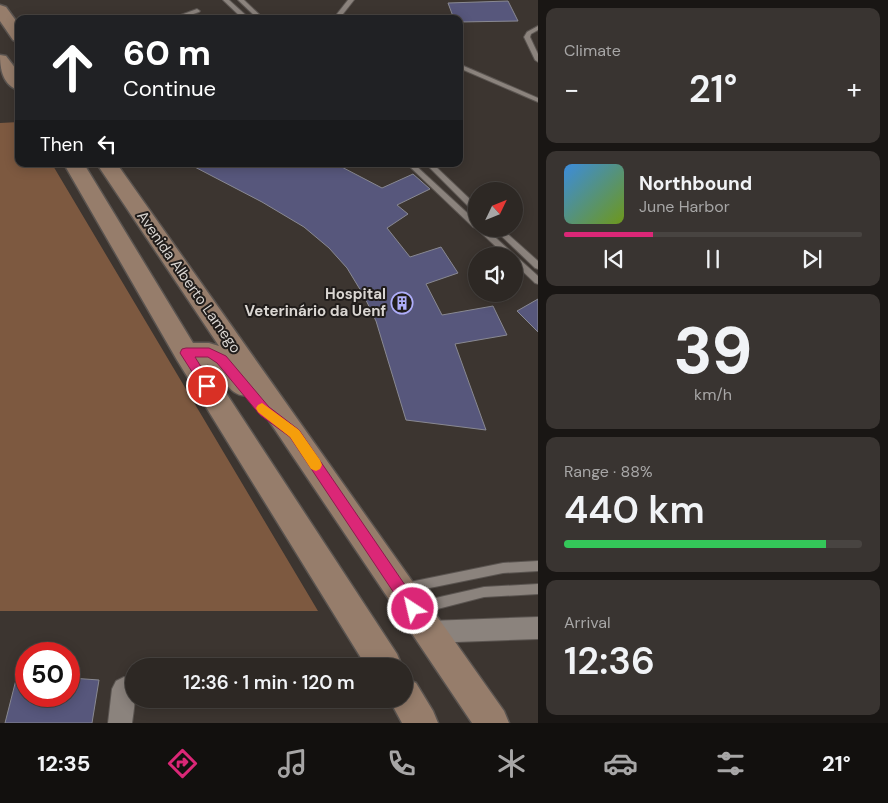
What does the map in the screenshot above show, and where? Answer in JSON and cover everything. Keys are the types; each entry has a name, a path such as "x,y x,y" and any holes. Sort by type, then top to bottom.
{"main road":[{"path":"0,10 15,31"},
{"path":"0,60 15,80"},
{"path":"76,167 186,353 380,658"},
{"name":"Avenida Alberto Lamego","path":"109,167 492,723"},
{"path":"186,353 209,353 222,360 264,411 294,434"},
{"path":"412,708 421,723"}],"street":[{"path":"429,632 538,628"},
{"path":"120,723 124,689"}],"lane":[{"path":"226,0 243,15"},
{"path":"241,0 257,15"},
{"path":"339,15 351,0"},
{"path":"185,15 197,11"},
{"path":"538,28 529,33 528,37 538,60"},
{"path":"463,68 538,100"},
{"path":"413,167 468,218"},
{"path":"432,167 468,201"},
{"path":"491,238 501,247"},
{"path":"508,238 538,266"},
{"path":"523,267 538,281"},
{"path":"406,599 503,568 538,566"},
{"path":"406,599 538,589"}],"shaded area":[{"path":"15,122 15,167 54,167 318,611 0,611 0,123"}],"building":[{"path":"508,1 518,21 463,22 463,15 452,15 448,3"},
{"name":"Hospital Veterinário da Uenf","path":"195,167 342,167 382,188 413,174 430,189 397,205 408,214 387,228 410,257 441,247 458,273 426,284 442,315 493,306 507,335 455,344 486,430 406,420 376,321 347,268 329,248 304,227 262,202"},
{"path":"538,299 538,332 517,311"},
{"path":"80,679 99,680 92,723 5,723 15,684 15,707 80,707"}],"slow traffic":[{"path":"262,408 294,434 316,465"}],"place":[{"name":"Hospital Veterinário da Uenf","path":"402,303"}],"route":[{"path":"207,386 186,353 209,353 222,360 264,411 294,434 413,609"}]}
